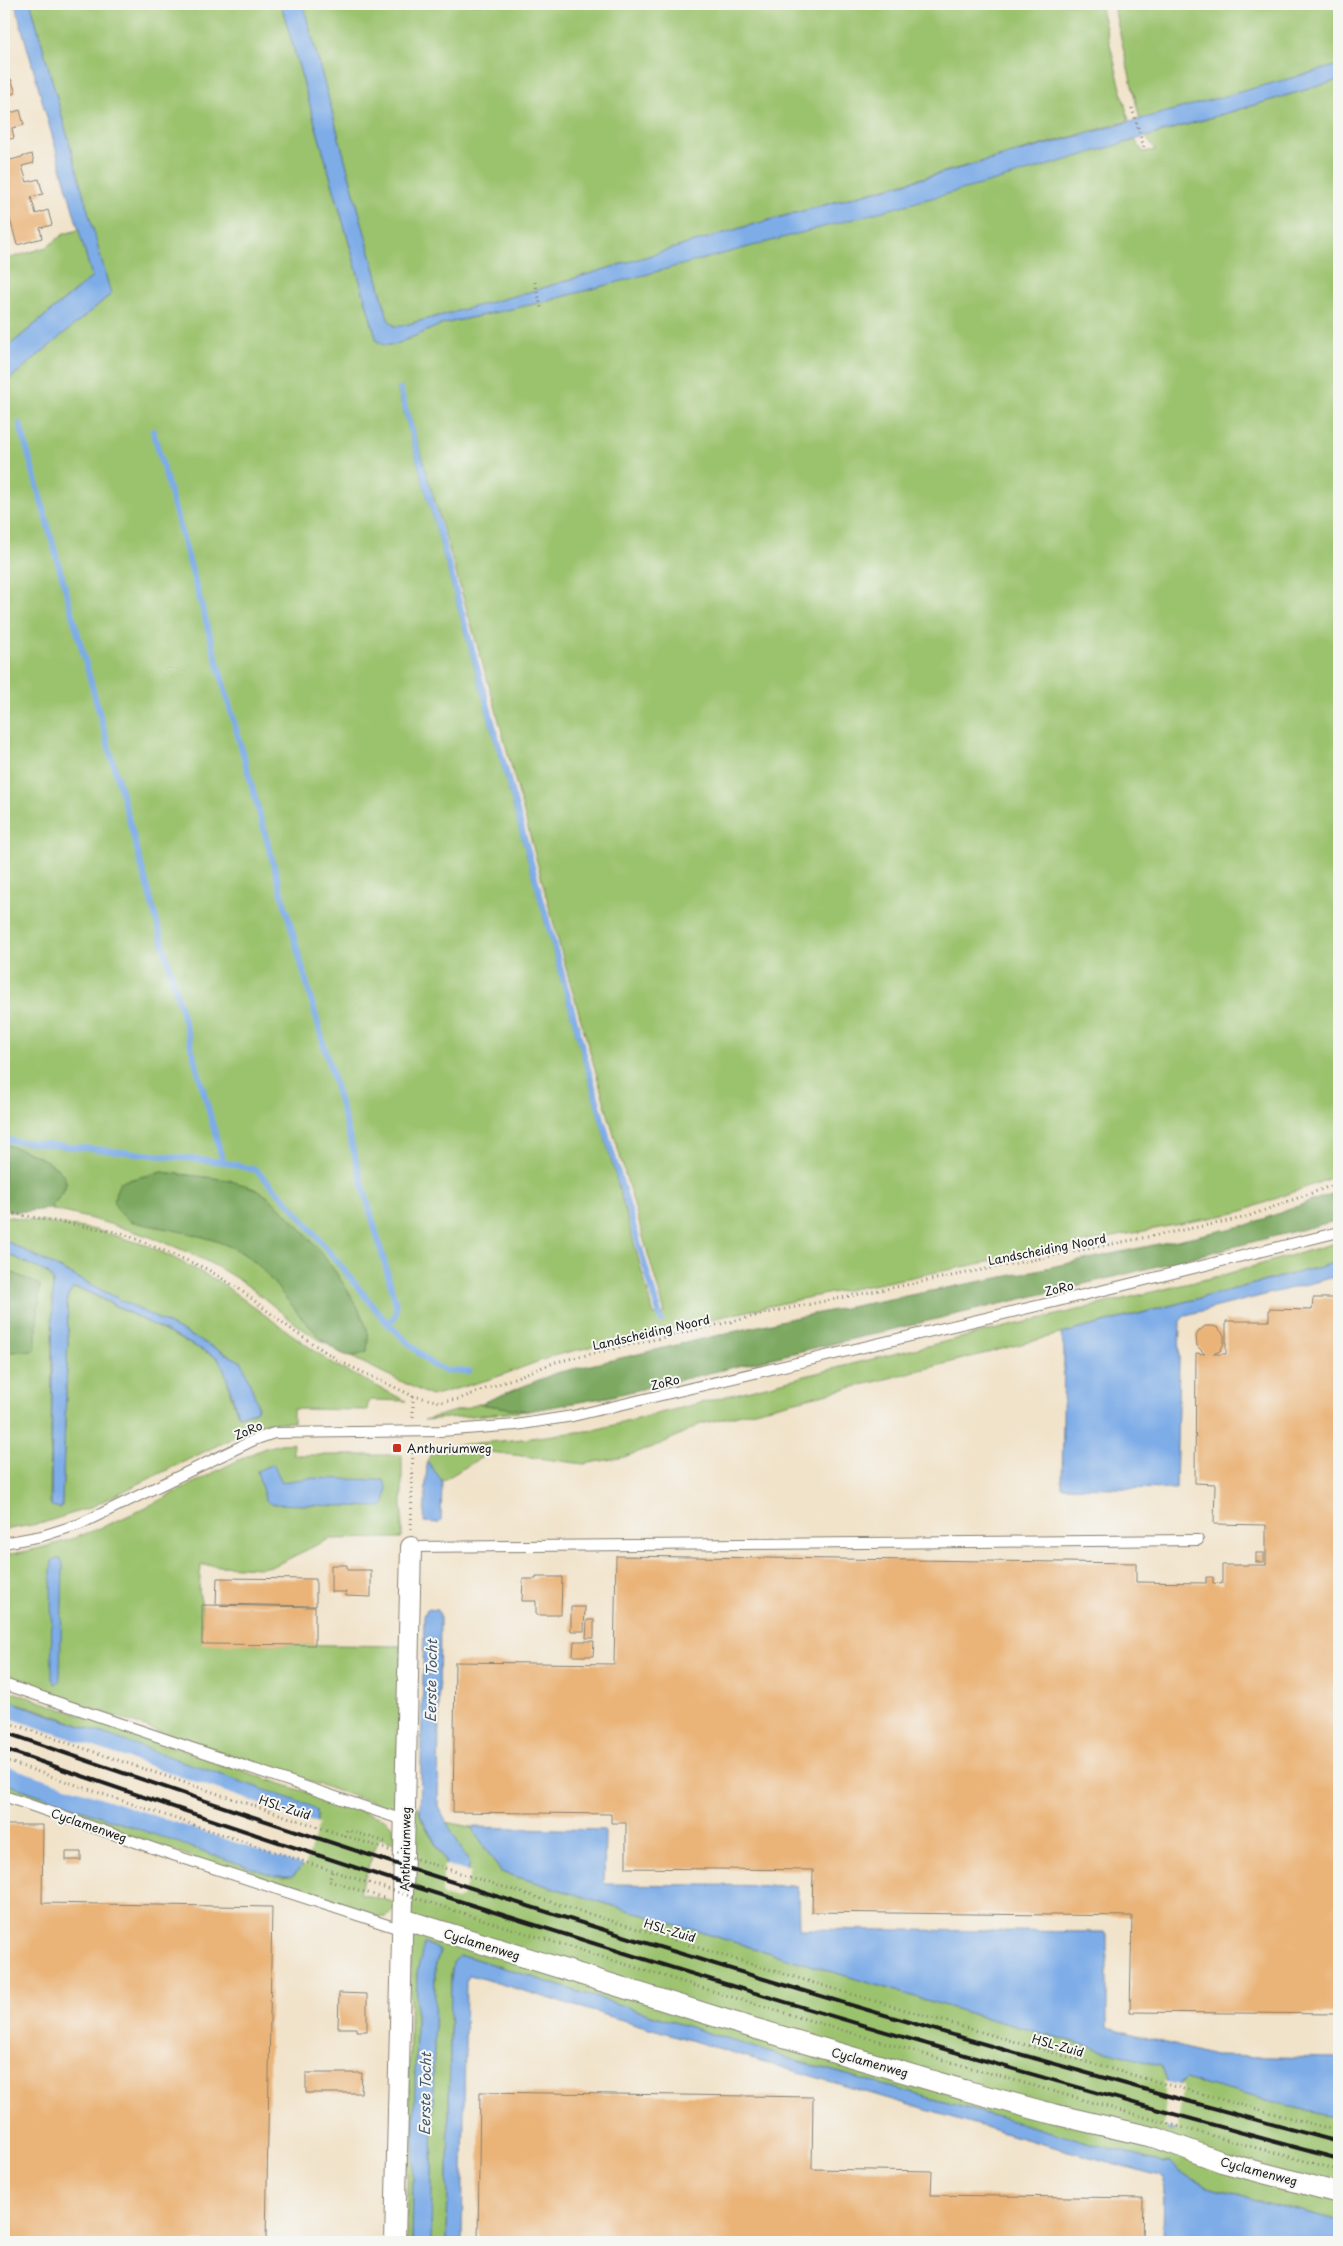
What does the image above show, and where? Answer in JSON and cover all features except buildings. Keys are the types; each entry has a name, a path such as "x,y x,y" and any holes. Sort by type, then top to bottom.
{"street":[{"name":"Anthuriumweg","path":"395,2242 411,1547"},
{"name":"Cyclamenweg","path":"403,1924 955,2087 1053,2114 1157,2138 1222,2162 1339,2193"}],"lane":[{"name":"ZoRo","path":"4,1543 42,1536 80,1524 267,1435 293,1432 413,1432 516,1425 627,1404 1339,1232"},
{"path":"411,1547 1198,1540"},
{"path":"4,1684 406,1821"},
{"name":"Cyclamenweg","path":"4,1796 199,1863 403,1924"}],"path":[{"path":"1132,108 1144,148"},
{"path":"535,282 542,311"},
{"name":"Landscheiding Noord","path":"4,1212 122,1233 207,1269 239,1289 326,1353 413,1396 434,1402 451,1401 556,1362 790,1308 1243,1218 1339,1183"},
{"path":"411,1547 413,1396"},
{"name":"HSL-Zuid","path":"4,1721 345,1836 608,1920 833,1989 1081,2061 1339,2131"},
{"path":"4,1760 332,1872 555,1943 809,2021 1077,2098 1339,2170"},
{"path":"345,1836 347,1830 384,1841"},
{"path":"332,1872 329,1881 365,1892"}],"green space":[{"path":"31,4 281,4 377,341 384,345 394,345 443,324 547,301 1135,140 1143,152 1155,150 1146,137 1339,80 1339,1175 1240,1212 801,1299 694,1323 556,1355 494,1378 431,1396 351,1357 367,1352 368,1334 362,1316 335,1271 231,1180 162,1172 120,1182 130,1221 205,1237 233,1247 263,1269 277,1283 325,1343 302,1329 261,1295 239,1280 194,1255 124,1228 50,1209 66,1185 63,1175 58,1169 40,1158 20,1149 4,1145 4,384 111,294 77,289 4,350 4,260 47,247 64,234 92,226","holes":["401,386 495,706 561,951 665,1313 654,1315 397,388"]},
{"path":"303,4 1100,4 1129,121 744,227 526,293 401,326 394,326 388,319"},
{"path":"1113,4 1339,4 1339,65 1140,120"},
{"path":"4,1145 20,1149 40,1158 58,1169 63,1175 66,1185 50,1209 17,1212 4,1210"},
{"path":"162,1172 209,1177 233,1182 255,1189 269,1198 304,1232 338,1275 352,1297 368,1333 367,1352 349,1356 338,1352 326,1343 301,1317 258,1265 231,1247 180,1231 130,1221 120,1212 114,1200 120,1182"},
{"path":"1339,1191 1339,1220 1122,1275 608,1397 528,1411 479,1404 556,1373 793,1318 1018,1274 1247,1225"},
{"path":"4,1216 96,1230 149,1246 218,1281 333,1364 406,1401 370,1400 367,1410 293,1409 293,1422 266,1423 251,1429 89,1508 43,1523 4,1530 4,1352 35,1351 40,1285 4,1269 4,1252 49,1274 53,1281 50,1503 62,1506 68,1337 67,1298 72,1289 81,1289 218,1358 225,1371 233,1402 240,1416 255,1412 258,1408 242,1362 4,1240"},
{"path":"1339,1242 1339,1262 874,1382 701,1424 661,1444 624,1457 584,1464 491,1452 442,1481 427,1461 435,1447 594,1430 856,1363 1223,1275"},
{"path":"4,1269 40,1285 35,1351 4,1352"},
{"path":"479,1404 528,1411 424,1420"},
{"path":"293,1443 293,1455 402,1455 402,1538 329,1539 276,1565 261,1568 201,1565 199,1592 202,1605 202,1643 402,1646 396,1810 4,1678 4,1555 38,1549 72,1539 136,1512 262,1449"},
{"path":"4,1689 384,1819 393,1826 397,1844 379,1838 359,1893 393,1902 395,1908 387,1917 379,1917 203,1861 4,1792 4,1783 283,1877 295,1874 316,1830 317,1815 45,1712 4,1699"},
{"path":"414,1803 419,1809 421,1819 445,1861 447,1872 459,1896 470,1864 445,1822 471,1827 501,1872 979,2016 1161,2066 1167,2080 1168,2128 1172,2132 1176,2129 1179,2084 1185,2079 1339,2119 1339,2221 1207,2186 1180,2173 1169,2161 1162,2163 790,2059 469,1957 451,1970 447,2242 431,2242 435,1968 440,1950 425,1943 417,1973 412,2242 406,2242"}],"water":[{"path":"15,4 31,4 111,294 4,384 4,350 92,277"},
{"path":"281,4 303,4 388,319 394,326 401,326 526,293 744,227 1339,65 1339,80 995,181 547,301 443,324 394,345 384,345 377,341"},
{"path":"4,1240 242,1362 257,1402 257,1410 238,1415 223,1366 218,1358 87,1291 77,1288 72,1289 67,1298 68,1337 62,1504 60,1508 51,1506 53,1281 49,1274 4,1252"},
{"path":"1339,1262 1339,1276 1186,1315 1180,1321 1176,1489 1062,1487 1064,1350 1061,1334"},
{"path":"427,1461 442,1481 441,1521 439,1523 424,1522"},
{"path":"273,1464 282,1482 310,1478 383,1480 387,1487 385,1504 381,1507 270,1504 265,1499 257,1471"},
{"path":"57,1558 61,1559 63,1565 60,1676 59,1682 55,1684 52,1679 51,1571 52,1561"},
{"name":"Eerste Tocht","path":"427,1609 438,1610 440,1615 438,1807 470,1864 459,1896 447,1872 445,1861 420,1815 424,1616"},
{"path":"4,1699 311,1806 316,1811 317,1818 314,1837 307,1856 292,1876 275,1876 4,1783"},
{"path":"471,1827 604,1830 604,1882 606,1884 796,1886 798,1890 799,1929 1105,1932 1107,1935 1107,2027 1214,2056 1339,2058 1339,2119 1185,2079 1179,2084 1176,2129 1171,2132 1168,2128 1167,2080 1161,2066 979,2016 501,1872"},
{"name":"Eerste Tocht","path":"424,1943 440,1950 435,1968 431,2242 412,2242 417,1973"},
{"path":"460,1956 469,1957 790,2059 1162,2163 1171,2162 1180,2173 1207,2186 1339,2221 1339,2242 1163,2242 1164,2181 1160,2176 1021,2138 470,1975 466,1981 462,2242 447,2242 451,1979 453,1962"}],"pier":[{"path":"4,1716 319,1824 305,1866 4,1765"},
{"path":"444,1864 471,1873 462,1897 457,1900 444,1896 442,1892"},
{"path":"1164,2081 1182,2086 1178,2130 1165,2126"}],"waterway":[{"path":"400,389 601,1115 661,1320"},
{"path":"20,424 223,1162"},
{"path":"153,431 396,1304 395,1317 387,1323"},
{"path":"4,1140 223,1162 256,1170 292,1206 387,1323 432,1365 448,1371 469,1371"}],"railway":[{"path":"4,1732 335,1844 668,1950 1002,2049 1339,2142"},
{"path":"4,1749 335,1861 668,1966 1002,2066 1339,2159"}],"place":[{"name":"Anthuriumweg","path":"397,1448"}]}
